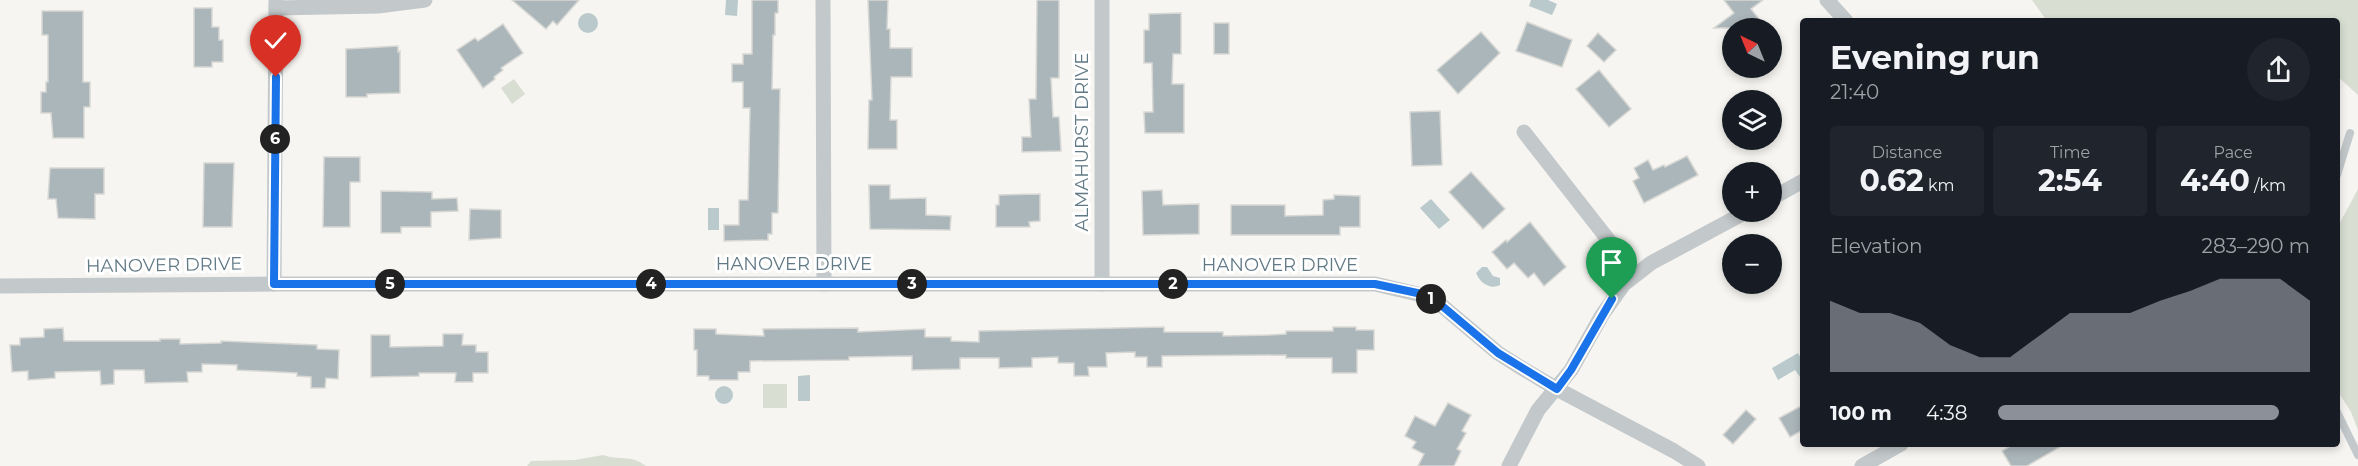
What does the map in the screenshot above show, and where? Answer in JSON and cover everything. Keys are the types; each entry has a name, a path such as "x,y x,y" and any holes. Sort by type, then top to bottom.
{"street":[{"path":"274,284 276,4 378,6 425,0"},
{"path":"823,0 824,284"},
{"name":"ALMAHURST DRIVE","path":"1102,0 1102,284"},
{"path":"1827,0 1843,18"},
{"path":"1524,132 1635,274"},
{"path":"1782,193 1800,183"},
{"path":"1509,466 1538,410 1571,370 1612,299 1635,274 1670,252 1727,222"},
{"name":"HANOVER DRIVE","path":"0,286 1375,284 1422,294 1441,305 1498,353 1557,389 1698,466"},
{"path":"1862,466 1896,447"}],"lane":[{"path":"2340,165 2350,133"},
{"path":"2340,418 2358,454"}],"shaded area":[{"path":"726,0 738,0 737,16 725,15"},
{"path":"1531,0 1548,0 1557,4 1552,15 1529,6"},
{"path":"2032,0 2358,0 2358,95 2340,79 2340,18 2045,18"},
{"path":"584,13 592,13 598,19 598,27 592,33 584,33 578,27 578,19"},
{"path":"514,79 525,94 512,104 501,88"},
{"path":"2358,189 2358,430 2351,412 2340,395 2340,222"},
{"path":"1431,199 1450,220 1439,229 1420,208"},
{"path":"708,208 719,208 719,230 708,230"},
{"path":"1482,267 1487,267 1493,276 1500,278 1500,285 1489,286 1480,280 1476,273"},
{"path":"1798,353 1800,357 1800,377 1795,370 1778,380 1772,368"},
{"path":"810,375 810,401 798,401 798,376"},
{"path":"763,384 787,384 787,408 763,408"},
{"path":"720,386 728,386 733,391 731,402 720,404 715,399 715,391"},
{"path":"603,455 635,460 646,466 527,466 531,461 575,460"}],"building":[{"path":"512,0 579,0 557,25 553,21 546,29"},
{"path":"752,0 778,0 778,13 775,13 775,35 773,35 772,89 780,89 778,213 772,213 772,234 768,234 768,240 724,241 724,225 739,225 739,200 748,200 750,108 743,108 743,82 732,82 732,64 743,64 743,54 752,54"},
{"path":"868,0 888,0 887,29 890,29 890,48 912,48 912,77 891,77 890,120 897,120 897,149 868,149 869,100 872,100"},
{"path":"1037,0 1059,0 1059,78 1051,78 1053,117 1059,117 1061,151 1022,152 1022,137 1031,137 1029,99 1036,99"},
{"path":"1724,0 1763,0 1751,9 1758,18 1727,18 1734,13"},
{"path":"194,8 212,8 212,27 219,27 219,40 223,40 223,62 212,62 212,67 194,67"},
{"path":"42,11 83,11 83,82 90,82 90,107 84,107 84,138 53,138 51,113 41,113 41,92 46,92 46,82 48,82 48,35 42,35"},
{"path":"1181,13 1181,54 1173,54 1172,84 1184,84 1184,133 1145,133 1144,112 1153,112 1152,63 1144,63 1144,30 1149,30 1149,14"},
{"path":"1527,22 1572,40 1562,67 1516,51"},
{"path":"1722,22 1722,28 1714,28"},
{"path":"1214,23 1229,23 1229,54 1214,54"},
{"path":"503,24 523,53 501,68 503,70 494,77 495,79 483,88 457,50 475,38 478,41"},
{"path":"1481,32 1500,53 1458,94 1437,70"},
{"path":"1598,33 1616,50 1604,62 1587,46"},
{"path":"398,46 400,93 346,97 346,49"},
{"path":"1599,70 1631,109 1609,127 1576,89"},
{"path":"1440,111 1442,165 1412,166 1410,112"},
{"path":"1687,156 1698,175 1644,203 1633,181 1639,178 1634,168 1648,160 1653,170"},
{"path":"324,157 360,157 360,182 350,182 350,227 323,227"},
{"path":"204,163 234,163 232,227 203,227"},
{"path":"50,168 104,168 104,194 95,194 95,219 58,218 56,199 48,199"},
{"path":"1471,172 1505,209 1483,229 1449,192"},
{"path":"869,185 890,185 890,199 926,198 926,215 951,216 950,230 870,229"},
{"path":"1162,190 1163,205 1199,204 1199,234 1143,235 1142,191"},
{"path":"381,191 432,192 432,199 457,198 458,211 431,212 431,227 401,227 401,233 381,233"},
{"path":"1040,194 1040,221 1029,222 1030,227 996,227 996,205 999,205 999,195"},
{"path":"1334,195 1360,196 1360,227 1340,227 1340,235 1231,235 1231,205 1285,205 1285,216 1323,215 1323,200 1334,199"},
{"path":"470,209 501,210 501,238 469,240"},
{"path":"1530,222 1566,267 1544,286 1534,273 1528,278 1514,263 1507,269 1492,252"},
{"path":"1164,327 1164,332 1223,332 1223,336 1286,334 1286,331 1333,331 1333,327 1356,327 1356,330 1374,330 1374,350 1357,350 1357,373 1332,373 1332,358 1286,358 1286,355 1162,356 1162,367 1147,367 1147,357 1135,357 1135,352 1106,353 1107,367 1088,367 1089,376 1074,376 1074,363 1058,363 1058,357 1032,358 1032,367 999,368 999,358 960,358 960,369 912,370 912,356 849,357 849,360 750,361 750,372 738,372 738,380 709,380 709,376 697,376 697,350 694,350 694,329 716,329 716,334 764,336 763,329 858,328 858,332 925,329 925,337 951,337 951,341 979,342 979,331"},
{"path":"63,328 64,341 180,339 180,344 221,343 221,341 317,345 317,349 339,350 338,379 326,378 325,388 311,388 311,377 297,376 297,373 237,370 237,365 202,364 202,372 187,372 188,382 145,383 144,370 114,370 114,384 101,385 100,371 55,372 55,378 28,380 28,371 12,372 10,345 20,345 20,338 44,337 44,329"},
{"path":"443,334 463,334 462,345 476,345 476,352 488,352 488,373 473,373 473,382 455,382 456,373 371,377 371,335 390,335 390,347 443,346"},
{"path":"1448,403 1471,415 1462,431 1466,433 1457,449 1461,451 1454,466 1418,466 1424,454 1412,448 1416,442 1405,436 1415,416 1435,426"},
{"path":"1800,407 1800,432 1790,437 1779,418"},
{"path":"1746,410 1756,419 1733,444 1723,435"},
{"path":"2009,447 2060,447 2027,466 2011,466 2002,451"}],"route":[{"path":"276,77 274,284 1375,284 1422,294 1460,319 1498,353 1557,389 1571,370 1612,299"}]}
